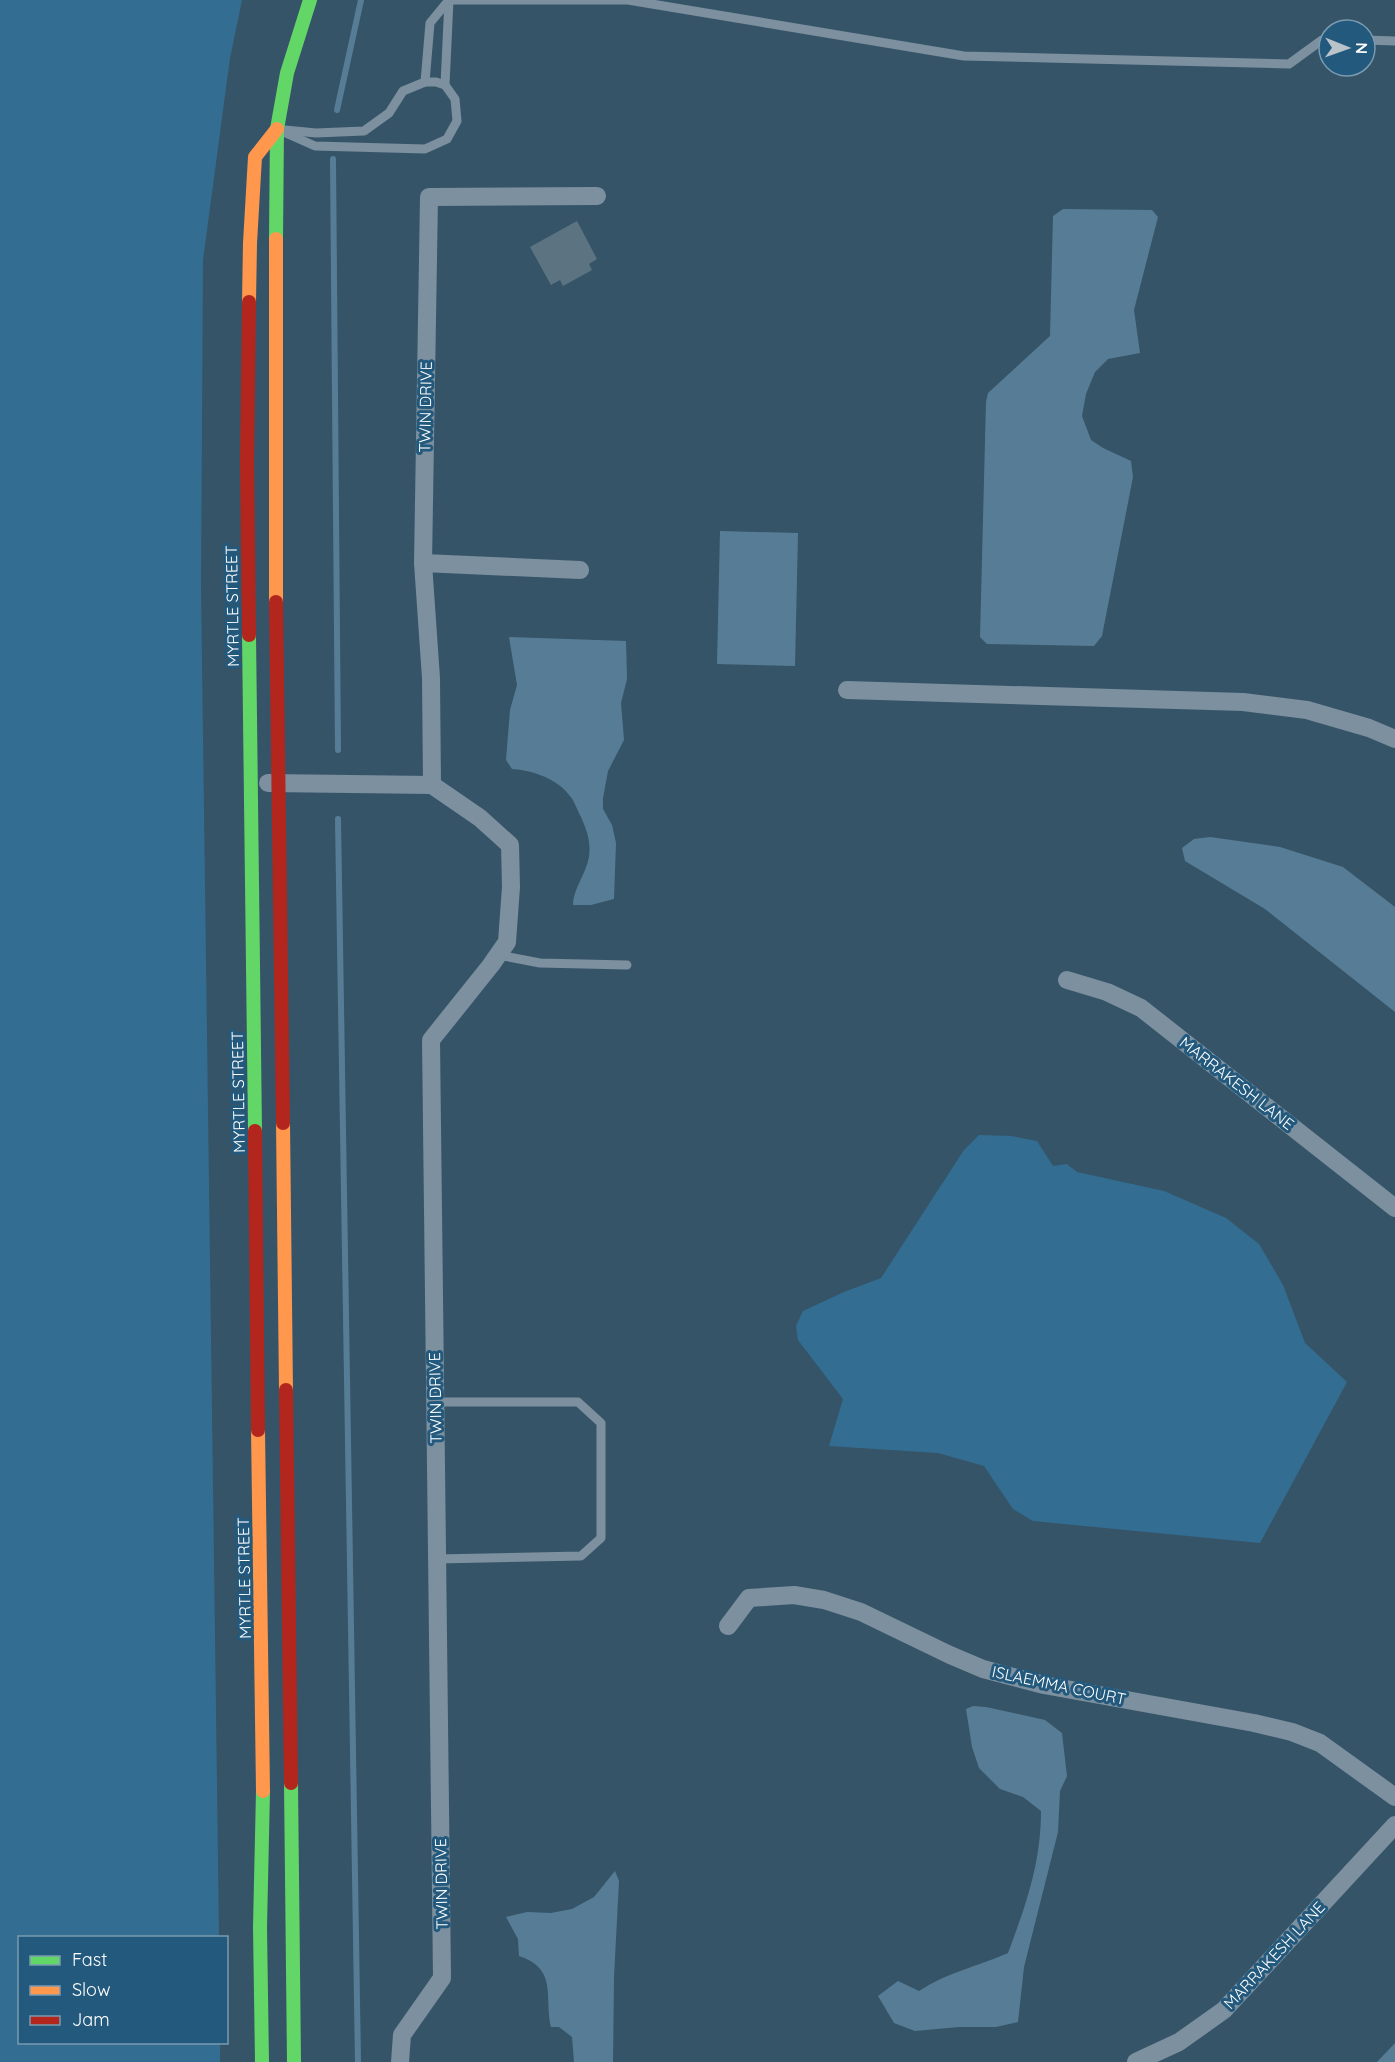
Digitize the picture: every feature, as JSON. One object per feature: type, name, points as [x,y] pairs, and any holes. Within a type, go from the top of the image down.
[{"type":"street","name":"MYRTLE STREET","points":[[294,2062],[275,484],[277,129],[287,73],[310,0]]},
{"type":"street","name":"MYRTLE STREET","points":[[262,2062],[260,1927],[263,1797],[247,462],[250,243],[255,157],[277,129]]},
{"type":"street","name":"TWIN DRIVE","points":[[400,2062],[402,2035],[442,1978],[431,1040],[507,942],[511,887],[510,845],[480,818],[432,785],[431,678],[423,563],[429,197],[597,196]]},
{"type":"street","points":[[423,563],[580,570]]},
{"type":"street","points":[[847,690],[1243,702],[1307,710],[1369,728],[1395,739]]},
{"type":"street","points":[[251,783],[432,785]]},
{"type":"street","name":"MARRAKESH LANE","points":[[1067,980],[1107,992],[1141,1008],[1395,1208]]},
{"type":"street","name":"ISLAEMMA COURT","points":[[728,1626],[749,1598],[794,1595],[824,1600],[861,1612],[983,1669],[1044,1686],[1254,1723],[1292,1732],[1320,1743],[1395,1797]]},
{"type":"street","name":"MARRAKESH LANE","points":[[1136,2062],[1179,2042],[1224,2010],[1395,1825]]},
{"type":"lane","points":[[425,82],[430,24],[449,0]]},
{"type":"lane","points":[[445,85],[449,0]]},
{"type":"lane","points":[[449,0],[628,0],[964,56],[1289,64],[1317,44]]},
{"type":"lane","points":[[1377,40],[1395,41]]},
{"type":"lane","points":[[425,82],[445,85],[455,99],[457,121],[447,140],[425,149],[315,146],[277,129],[316,133],[364,131],[388,112],[403,91],[425,82]]},
{"type":"lane","points":[[498,955],[540,963],[627,965]]},
{"type":"lane","points":[[435,1402],[578,1401],[601,1423],[602,1538],[581,1556],[437,1559]]},
{"type":"shaded area","points":[[0,0],[242,0],[230,58],[203,260],[201,587],[219,1936],[18,1936],[18,2044],[220,2044],[220,2062],[0,2062]]},
{"type":"shaded area","points":[[1063,209],[1152,210],[1158,217],[1134,310],[1140,353],[1108,359],[1095,372],[1086,394],[1082,416],[1091,440],[1131,461],[1133,477],[1102,636],[1094,646],[987,644],[980,637],[986,402],[988,393],[1050,336],[1053,216]]},
{"type":"shaded area","points":[[720,531],[798,533],[795,666],[717,664]]},
{"type":"shaded area","points":[[509,637],[626,641],[627,679],[621,703],[624,740],[608,771],[603,798],[603,809],[612,825],[616,843],[614,899],[591,905],[573,905],[575,893],[589,857],[588,836],[581,817],[572,798],[559,785],[528,771],[512,769],[506,760],[510,710],[517,685]]},
{"type":"shaded area","points":[[1210,837],[1280,847],[1343,867],[1395,907],[1395,1012],[1265,909],[1185,861],[1182,848],[1194,839]]},
{"type":"shaded area","points":[[979,1135],[1011,1136],[1037,1141],[1053,1166],[1067,1164],[1077,1172],[1164,1191],[1226,1218],[1259,1244],[1283,1285],[1305,1343],[1347,1382],[1260,1543],[1033,1521],[1013,1509],[984,1466],[938,1453],[829,1446],[843,1399],[798,1340],[796,1326],[803,1311],[881,1278],[964,1150]]},
{"type":"shaded area","points":[[973,1706],[1045,1720],[1062,1733],[1067,1776],[1060,1791],[1058,1832],[1024,1967],[1018,2022],[996,2027],[959,2027],[915,2031],[894,2023],[878,1996],[898,1981],[919,1991],[951,1974],[1008,1953],[1035,1866],[1041,1811],[1023,1797],[1000,1789],[979,1768],[972,1747],[966,1709]]},
{"type":"shaded area","points":[[615,1871],[619,1881],[614,1977],[613,2062],[574,2062],[572,2037],[559,2027],[551,2027],[544,1976],[539,1968],[519,1956],[518,1939],[506,1917],[527,1912],[551,1913],[572,1909],[594,1897]]},
{"type":"shaded area","points":[[1395,2043],[1395,2062],[1377,2062]]},
{"type":"building","points":[[577,221],[597,259],[589,264],[592,270],[563,286],[560,280],[551,285],[530,247]]},
{"type":"waterway","points":[[337,110],[361,0]]},
{"type":"waterway","points":[[333,159],[338,750]]},
{"type":"waterway","points":[[338,819],[358,2062]]},
{"type":"traffic: fast","points":[[276,239],[277,129],[287,73],[310,0]]},
{"type":"traffic: fast","points":[[249,635],[255,1131]]},
{"type":"traffic: fast","points":[[291,1783],[294,2062]]},
{"type":"traffic: fast","points":[[262,2062],[260,1927],[263,1791]]},
{"type":"traffic: slow","points":[[249,302],[255,157],[277,129]]},
{"type":"traffic: slow","points":[[276,239],[276,602]]},
{"type":"traffic: slow","points":[[283,1123],[286,1390]]},
{"type":"traffic: slow","points":[[258,1430],[263,1791]]},
{"type":"traffic: jam","points":[[249,302],[247,462],[249,635]]},
{"type":"traffic: jam","points":[[276,602],[283,1123]]},
{"type":"traffic: jam","points":[[255,1131],[258,1430]]},
{"type":"traffic: jam","points":[[286,1390],[291,1783]]}]
